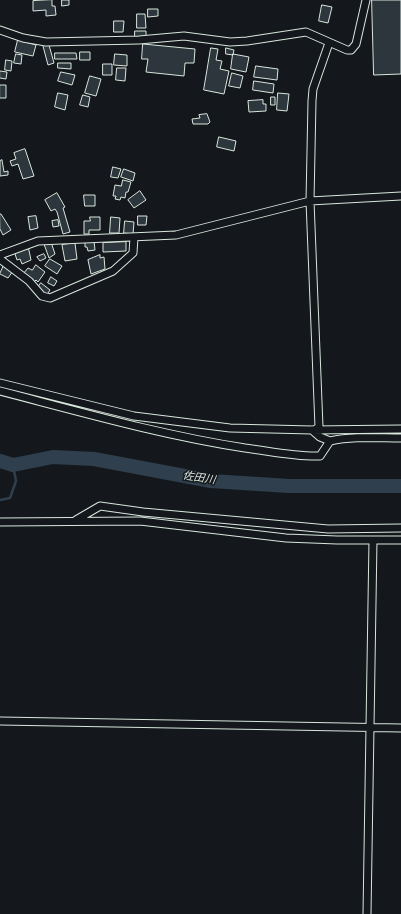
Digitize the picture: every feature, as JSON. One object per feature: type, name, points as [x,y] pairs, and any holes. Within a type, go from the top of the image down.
[{"type":"street","points":[[0,30],[23,38],[46,42],[139,40],[184,36],[230,42],[247,41],[306,32],[347,50],[354,48],[366,0]]},
{"type":"street","points":[[312,430],[320,427],[310,201],[312,102],[313,89],[329,43]]},
{"type":"street","points":[[0,255],[38,241],[134,237],[191,232],[310,201],[401,196]]},
{"type":"street","points":[[0,259],[29,281],[42,296],[50,298],[112,271],[132,253],[134,237]]},
{"type":"street","points":[[0,383],[134,416],[230,428],[312,430],[401,428]]},
{"type":"street","points":[[0,390],[114,422],[232,446],[320,456],[330,441]]},
{"type":"street","points":[[312,430],[320,438],[330,441],[347,438],[401,438]]},
{"type":"street","points":[[75,521],[100,506],[321,528],[401,528]]},
{"type":"street","points":[[0,522],[140,521],[286,538],[401,540]]},
{"type":"street","points":[[367,914],[372,540]]},
{"type":"street","points":[[0,721],[401,728]]},
{"type":"building","points":[[52,0],[52,6],[55,6],[56,15],[46,16],[46,10],[33,11],[33,1]]},
{"type":"building","points":[[62,0],[69,0],[69,5],[62,6]]},
{"type":"building","points":[[372,0],[401,0],[401,74],[374,75]]},
{"type":"building","points":[[322,5],[332,7],[328,23],[319,21]]},
{"type":"building","points":[[148,9],[158,9],[158,16],[148,17]]},
{"type":"building","points":[[137,14],[145,14],[146,28],[137,28]]},
{"type":"building","points":[[114,21],[124,21],[123,32],[114,32]]},
{"type":"building","points":[[135,31],[146,31],[146,37],[135,37]]},
{"type":"building","points":[[18,40],[36,45],[33,56],[15,52]]},
{"type":"building","points":[[143,44],[195,49],[194,63],[185,63],[184,76],[146,72],[148,59],[142,59]]},
{"type":"building","points":[[49,45],[54,63],[48,65],[43,46]]},
{"type":"building","points":[[211,48],[218,49],[216,60],[222,61],[220,69],[229,71],[224,94],[204,90]]},
{"type":"building","points":[[226,48],[234,50],[233,55],[226,54]]},
{"type":"building","points":[[80,52],[90,52],[90,60],[80,60]]},
{"type":"building","points":[[55,53],[76,53],[77,59],[55,59]]},
{"type":"building","points":[[16,54],[22,55],[21,64],[14,63]]},
{"type":"building","points":[[115,54],[127,55],[127,66],[114,65]]},
{"type":"building","points":[[233,54],[249,57],[246,72],[231,69]]},
{"type":"building","points":[[6,60],[12,61],[11,71],[5,70]]},
{"type":"building","points":[[58,63],[71,63],[71,69],[58,68]]},
{"type":"building","points":[[103,64],[112,64],[112,75],[103,75]]},
{"type":"building","points":[[256,66],[278,69],[277,80],[254,77]]},
{"type":"building","points":[[117,68],[126,68],[125,81],[116,80]]},
{"type":"building","points":[[0,71],[7,72],[6,79],[0,78]]},
{"type":"building","points":[[61,72],[75,75],[72,85],[58,81]]},
{"type":"building","points":[[232,73],[243,76],[240,88],[229,86]]},
{"type":"building","points":[[90,76],[101,79],[96,96],[85,93]]},
{"type":"building","points":[[254,81],[274,84],[273,93],[253,90]]},
{"type":"building","points":[[0,85],[6,85],[6,98],[0,98]]},
{"type":"building","points":[[58,93],[68,95],[65,110],[55,107]]},
{"type":"building","points":[[278,93],[289,94],[287,111],[277,110]]},
{"type":"building","points":[[83,95],[90,97],[88,107],[80,105]]},
{"type":"building","points":[[271,97],[275,97],[275,105],[271,105]]},
{"type":"building","points":[[263,100],[263,104],[266,104],[266,111],[249,112],[248,101]]},
{"type":"building","points":[[207,114],[210,122],[208,124],[193,124],[192,119],[200,118],[199,115]]},
{"type":"building","points":[[219,137],[236,141],[234,151],[217,147]]},
{"type":"building","points":[[25,149],[34,176],[23,179],[18,164],[12,166],[10,161],[16,159],[14,153]]},
{"type":"building","points":[[2,160],[4,172],[8,171],[8,175],[0,176],[0,161]]},
{"type":"building","points":[[113,167],[121,169],[118,178],[111,177]]},
{"type":"building","points":[[124,169],[135,173],[133,181],[121,177]]},
{"type":"building","points":[[123,180],[131,182],[128,192],[126,192],[125,198],[121,197],[120,200],[115,199],[116,196],[113,196],[115,185],[121,186]]},
{"type":"building","points":[[140,191],[146,200],[134,208],[128,200]]},
{"type":"building","points":[[57,193],[65,207],[63,208],[70,232],[63,234],[57,212],[55,209],[51,211],[45,200]]},
{"type":"building","points":[[84,195],[95,195],[95,206],[85,206]]},
{"type":"building","points":[[0,214],[11,230],[3,235],[0,229]]},
{"type":"building","points":[[36,216],[38,228],[30,230],[28,217]]},
{"type":"building","points":[[138,216],[147,216],[146,225],[138,225]]},
{"type":"building","points":[[90,217],[100,217],[100,230],[89,230],[89,234],[84,234],[84,221],[90,221]]},
{"type":"building","points":[[111,217],[120,218],[119,233],[110,233]]},
{"type":"building","points":[[58,220],[59,226],[53,227],[52,221]]},
{"type":"building","points":[[125,221],[134,222],[133,234],[124,233]]},
{"type":"building","points":[[94,241],[95,250],[88,251],[87,247],[85,247],[85,242]]},
{"type":"building","points":[[51,242],[55,254],[49,258],[44,244]]},
{"type":"building","points":[[126,242],[126,251],[103,252],[103,243]]},
{"type":"building","points":[[75,243],[77,259],[65,261],[62,245]]},
{"type":"building","points":[[28,246],[31,260],[22,264],[20,259],[17,260],[14,251]]},
{"type":"building","points":[[44,254],[46,258],[40,261],[37,257]]},
{"type":"building","points":[[100,255],[100,258],[104,257],[105,269],[91,274],[88,260]]},
{"type":"building","points":[[50,259],[62,266],[57,274],[45,266]]},
{"type":"building","points":[[4,265],[13,271],[8,278],[0,274]]},
{"type":"building","points":[[36,265],[45,272],[38,282],[36,280],[34,282],[23,274],[28,268],[32,270]]},
{"type":"building","points":[[51,277],[57,281],[54,286],[48,283]]},
{"type":"building","points":[[41,283],[50,290],[46,296],[37,289]]},
{"type":"waterway","name":"佐田川","points":[[0,461],[13,465],[53,457],[94,459],[211,481],[289,486],[401,486]]},
{"type":"waterway","points":[[0,500],[10,498],[16,481],[13,465]]}]
